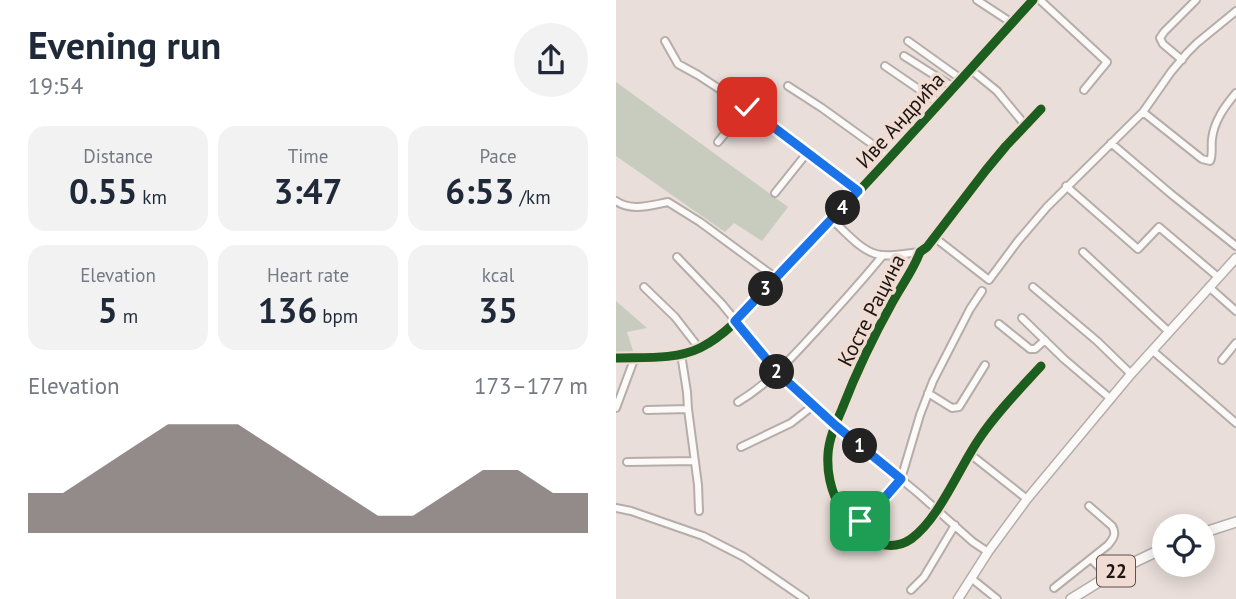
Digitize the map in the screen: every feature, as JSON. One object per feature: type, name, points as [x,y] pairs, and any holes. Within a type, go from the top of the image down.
[{"type":"main road","points":[[1215,529],[1236,522]]},
{"type":"main road","name":"22","points":[[1071,599],[1108,576],[1152,554]]},
{"type":"street","points":[[977,0],[1012,23]]},
{"type":"street","name":"Иве Андрића","points":[[616,358],[681,354],[712,341],[735,321],[832,220],[1033,0]]},
{"type":"street","points":[[1040,0],[1107,62],[1084,90]]},
{"type":"street","points":[[1182,60],[1163,44],[1160,38],[1196,0]]},
{"type":"street","points":[[934,237],[989,280],[1035,220],[1066,186],[1143,112],[1165,80],[1198,43],[1236,11]]},
{"type":"street","name":"Иве Андрића","points":[[665,41],[678,64],[747,107],[858,191]]},
{"type":"street","points":[[908,41],[961,79]]},
{"type":"street","points":[[904,57],[953,87]]},
{"type":"street","points":[[886,66],[939,103]]},
{"type":"street","points":[[970,69],[997,91],[1025,125]]},
{"type":"street","points":[[788,86],[890,157]]},
{"type":"street","points":[[1143,112],[1202,159],[1210,161],[1212,136],[1218,118],[1236,93]]},
{"type":"street","points":[[718,142],[747,107]]},
{"type":"street","name":"Косте Рацина","points":[[936,509],[922,528],[908,541],[899,545],[883,545],[860,534],[837,504],[831,482],[828,453],[835,425],[875,334],[920,252],[986,170],[1041,109]]},
{"type":"street","points":[[1111,143],[1236,246]]},
{"type":"street","points":[[775,193],[807,153]]},
{"type":"street","points":[[1066,186],[1138,249],[1159,227],[1218,277]]},
{"type":"street","points":[[616,201],[631,207],[668,202],[776,278]]},
{"type":"street","points":[[832,220],[875,254],[920,252]]},
{"type":"street","points":[[1083,252],[1169,331]]},
{"type":"street","points":[[738,401],[778,373],[883,255]]},
{"type":"street","points":[[677,257],[722,304],[778,373],[835,425],[988,552]]},
{"type":"street","points":[[958,599],[1027,499],[1131,374],[1236,258]]},
{"type":"street","points":[[644,287],[676,317],[699,348]]},
{"type":"street","points":[[1033,287],[1097,341],[1131,374]]},
{"type":"street","points":[[1209,287],[1236,311]]},
{"type":"street","points":[[853,525],[880,503],[901,479],[928,393],[970,309],[982,292]]},
{"type":"street","points":[[1021,318],[1111,399]]},
{"type":"street","points":[[999,324],[1030,349],[1035,349],[1045,340]]},
{"type":"street","points":[[1222,360],[1236,342]]},
{"type":"street","points":[[1153,351],[1236,423]]},
{"type":"street","points":[[681,354],[699,511]]},
{"type":"street","points":[[616,408],[635,357]]},
{"type":"street","points":[[928,393],[953,408],[959,407],[985,365]]},
{"type":"street","points":[[936,509],[986,429],[1041,366]]},
{"type":"street","points":[[741,447],[791,423],[814,405]]},
{"type":"street","points":[[647,410],[688,409]]},
{"type":"street","points":[[970,454],[1027,499]]},
{"type":"street","points":[[627,462],[695,461]]},
{"type":"street","points":[[1054,589],[1113,539],[1115,533],[1112,527],[1089,506]]},
{"type":"street","points":[[616,508],[703,534],[744,557],[805,599]]},
{"type":"street","points":[[911,590],[923,577],[955,525]]},
{"type":"street","points":[[1091,559],[1108,576]]},
{"type":"street","points":[[971,579],[997,599]]},
{"type":"shaded area","points":[[616,82],[788,207],[762,241],[734,223],[725,232],[616,156]]},
{"type":"shaded area","points":[[616,301],[647,328],[627,332],[635,357],[616,358]]},
{"type":"cycle path","points":[[616,358],[659,357],[690,352],[724,332],[848,203],[1033,0]]},
{"type":"cycle path","points":[[1041,109],[1006,146],[927,247],[920,252],[865,355],[835,425],[829,448],[828,465],[832,488],[841,509],[854,527],[879,544],[899,545],[911,539],[940,506],[986,429],[1041,366]]},
{"type":"route","points":[[747,107],[858,191],[735,321],[778,373],[835,425],[901,479],[860,521]]}]
